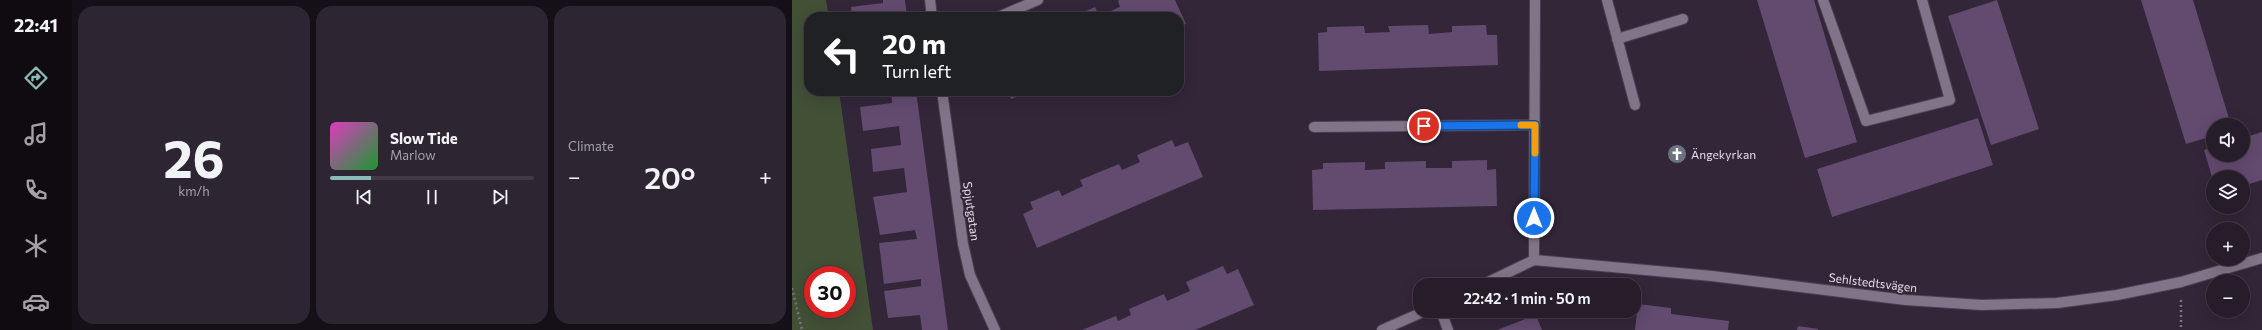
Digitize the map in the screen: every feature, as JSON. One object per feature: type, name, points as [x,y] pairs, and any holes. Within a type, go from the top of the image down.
[{"type":"street","points":[[930,0],[931,12]]},
{"type":"street","points":[[1010,12],[1038,0]]},
{"type":"street","points":[[1497,278],[1534,260],[1535,0]]},
{"type":"street","points":[[1607,0],[1635,105]]},
{"type":"street","points":[[1823,0],[1866,121],[1950,100],[1922,0]]},
{"type":"street","points":[[1617,39],[1683,19]]},
{"type":"street","name":"Spjutgatan","points":[[943,96],[963,244],[970,275],[995,330]]},
{"type":"street","points":[[1314,127],[1535,125]]},
{"type":"street","name":"Sehlstedtsvägen","points":[[1534,260],[1712,276],[1906,300],[1982,305],[2057,303],[2117,295],[2181,282],[2262,258]]},
{"type":"street","points":[[1382,330],[1413,316]]},
{"type":"street","points":[[1444,318],[1448,330]]},
{"type":"path","points":[[2181,282],[2181,330]]},
{"type":"path","points":[[792,288],[802,330]]},
{"type":"green space","points":[[792,0],[826,0],[828,12],[804,12],[804,96],[840,96],[873,330],[792,330]]},
{"type":"building","points":[[883,0],[905,0],[906,12],[852,12],[851,7],[883,3]]},
{"type":"building","points":[[1175,0],[1180,12],[1108,12],[1120,7],[1118,1]]},
{"type":"building","points":[[1757,0],[1814,0],[1857,142],[1805,158]]},
{"type":"building","points":[[1997,0],[2039,129],[1991,145],[1948,16]]},
{"type":"building","points":[[2141,0],[2193,0],[2229,118],[2206,118],[2206,138],[2186,144]]},
{"type":"building","points":[[1095,7],[1097,12],[1084,12]]},
{"type":"building","points":[[1428,25],[1429,34],[1452,32],[1452,26],[1486,25],[1487,35],[1497,35],[1498,65],[1319,71],[1318,33],[1327,32],[1327,27],[1364,26],[1365,33],[1390,32],[1388,26]]},
{"type":"building","points":[[891,96],[917,96],[948,330],[922,330],[920,315],[888,318],[884,291],[921,286],[921,279],[884,284],[879,243],[917,239],[915,230],[880,235],[873,197],[907,192],[904,168],[873,172],[871,149],[901,145],[899,126],[863,131],[860,107],[892,103]]},
{"type":"building","points":[[1010,96],[1018,96],[1011,99]]},
{"type":"building","points":[[1978,118],[1993,165],[1832,217],[1817,169]]},
{"type":"building","points":[[2262,132],[2262,180],[2250,184],[2250,170],[2210,170],[2208,162],[2250,162],[2250,136]]},
{"type":"building","points":[[1172,140],[1175,147],[1188,142],[1203,177],[1037,248],[1023,214],[1033,209],[1030,202],[1059,190],[1062,196],[1083,186],[1080,180],[1119,164],[1122,170],[1140,162],[1137,155]]},
{"type":"building","points":[[1487,160],[1487,170],[1496,169],[1497,206],[1313,210],[1312,170],[1323,169],[1323,163],[1365,162],[1365,170],[1385,169],[1385,162],[1426,161],[1426,168],[1452,168],[1452,161]]},
{"type":"building","points":[[1223,266],[1227,274],[1238,269],[1254,305],[1195,330],[1082,330],[1116,316],[1118,321],[1131,315],[1129,309],[1164,294],[1167,301],[1190,291],[1186,282]]},
{"type":"building","points":[[1641,304],[1671,308],[1671,314],[1729,321],[1728,330],[1635,330],[1636,318],[1641,318]]},
{"type":"building","points":[[1528,318],[1537,318],[1542,330],[1497,330]]},
{"type":"building","points":[[1798,326],[1818,329],[1818,330],[1797,330]]},
{"type":"slow traffic","points":[[1521,125],[1535,125],[1535,153]]},
{"type":"place","name":"Ängekyrkan","points":[[1677,154]]},
{"type":"route","points":[[1424,126],[1535,125],[1534,218]]}]
